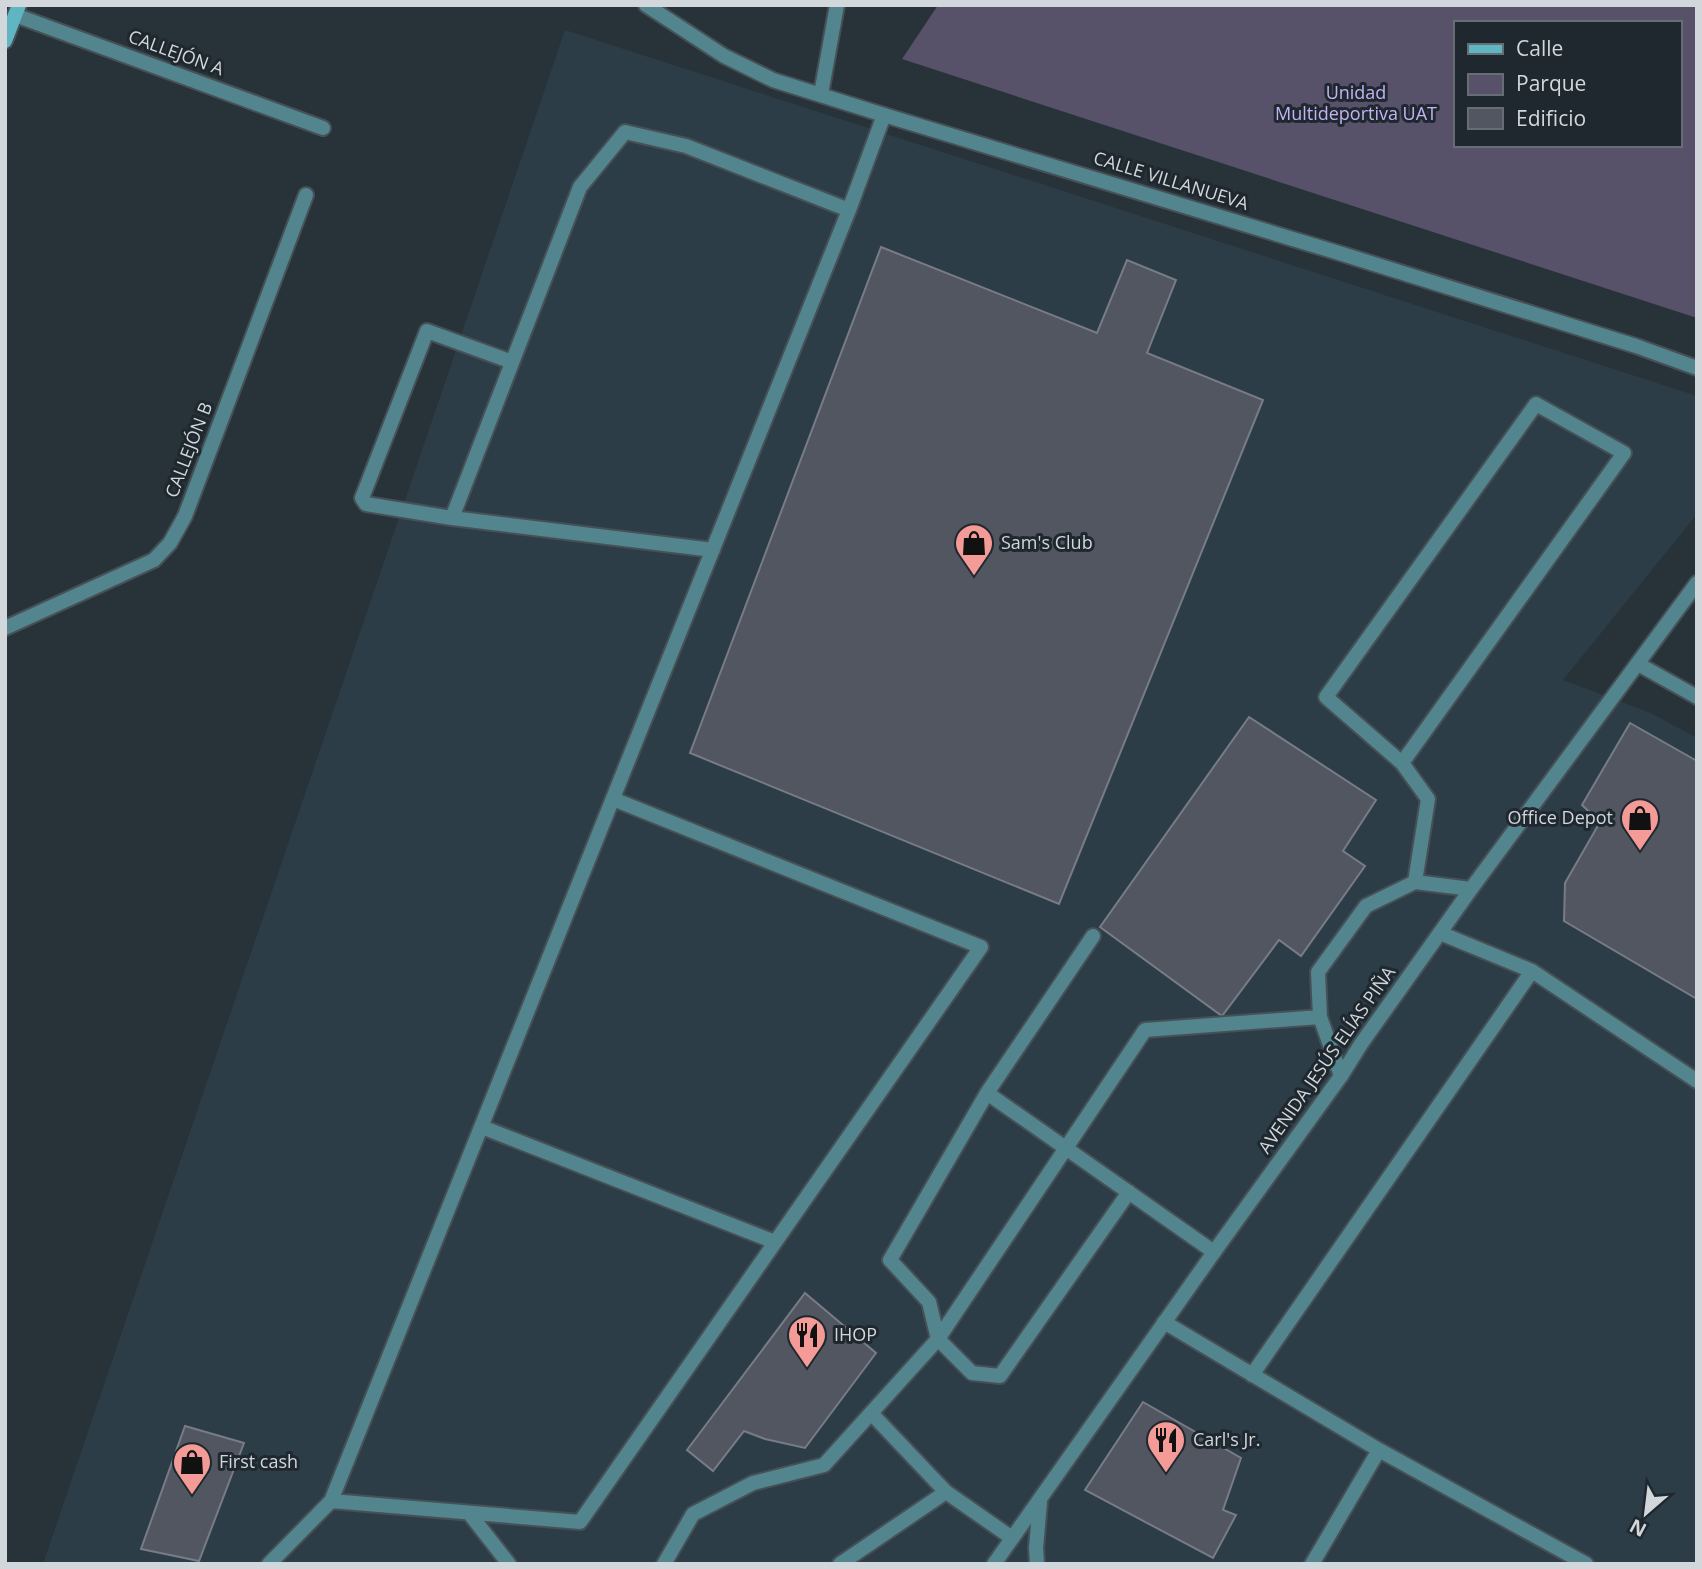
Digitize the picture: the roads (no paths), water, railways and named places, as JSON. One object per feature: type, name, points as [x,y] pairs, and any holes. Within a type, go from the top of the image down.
[{"type":"main road","points":[[5,41],[17,10]]},
{"type":"street","name":"CALLE VILLANUEVA","points":[[646,5],[724,56],[774,79],[1636,346],[1697,368]]},
{"type":"street","points":[[821,94],[837,5]]},
{"type":"street","name":"CALLEJÓN A","points":[[17,10],[323,128]]},
{"type":"street","points":[[269,1564],[331,1501],[849,210],[884,115]]},
{"type":"street","points":[[452,518],[580,187],[625,132],[686,146],[849,210]]},
{"type":"street","name":"CALLEJÓN B","points":[[5,628],[154,560],[170,543],[185,516],[306,195]]},
{"type":"street","points":[[512,362],[427,331],[362,498],[366,504],[452,518],[713,550]]},
{"type":"street","points":[[1402,763],[1624,453],[1536,404],[1326,697],[1402,763],[1428,799],[1415,882]]},
{"type":"street","name":"AVENIDA JESÚS ELÍAS PIÑA","points":[[994,1564],[1471,889],[1697,583]]},
{"type":"street","points":[[1637,664],[1697,697]]},
{"type":"street","points":[[331,1501],[580,1522],[981,947],[613,799]]},
{"type":"street","points":[[1340,1076],[1320,1017],[1318,972],[1366,906],[1415,882],[1471,889]]},
{"type":"street","points":[[1440,933],[1532,971],[1697,1081]]},
{"type":"street","points":[[1093,936],[987,1093],[890,1260],[929,1302],[937,1339],[972,1373],[1000,1376],[1129,1192]]},
{"type":"street","points":[[1252,1375],[1532,971]]},
{"type":"street","points":[[664,1564],[693,1514],[753,1483],[824,1465],[871,1413],[937,1339],[1145,1030],[1320,1017]]},
{"type":"street","points":[[987,1093],[1214,1252]]},
{"type":"street","points":[[482,1127],[775,1242]]},
{"type":"street","points":[[1164,1322],[1379,1450],[1586,1564]]},
{"type":"street","points":[[871,1413],[946,1492],[1013,1538]]},
{"type":"street","points":[[1311,1564],[1379,1450]]},
{"type":"street","points":[[839,1564],[946,1492]]},
{"type":"street","points":[[1037,1564],[1040,1499]]},
{"type":"street","points":[[469,1513],[509,1564]]},
{"type":"place","name":"Sam's Club","points":[[974,577]]},
{"type":"place","name":"Office Depot","points":[[1640,852]]},
{"type":"place","name":"IHOP","points":[[807,1369]]},
{"type":"place","name":"Carl's Jr.","points":[[1166,1474]]},
{"type":"place","name":"First cash","points":[[192,1496]]},
{"type":"park label","name":"Unidad Multideportiva UAT","points":[[1356,103]]}]
